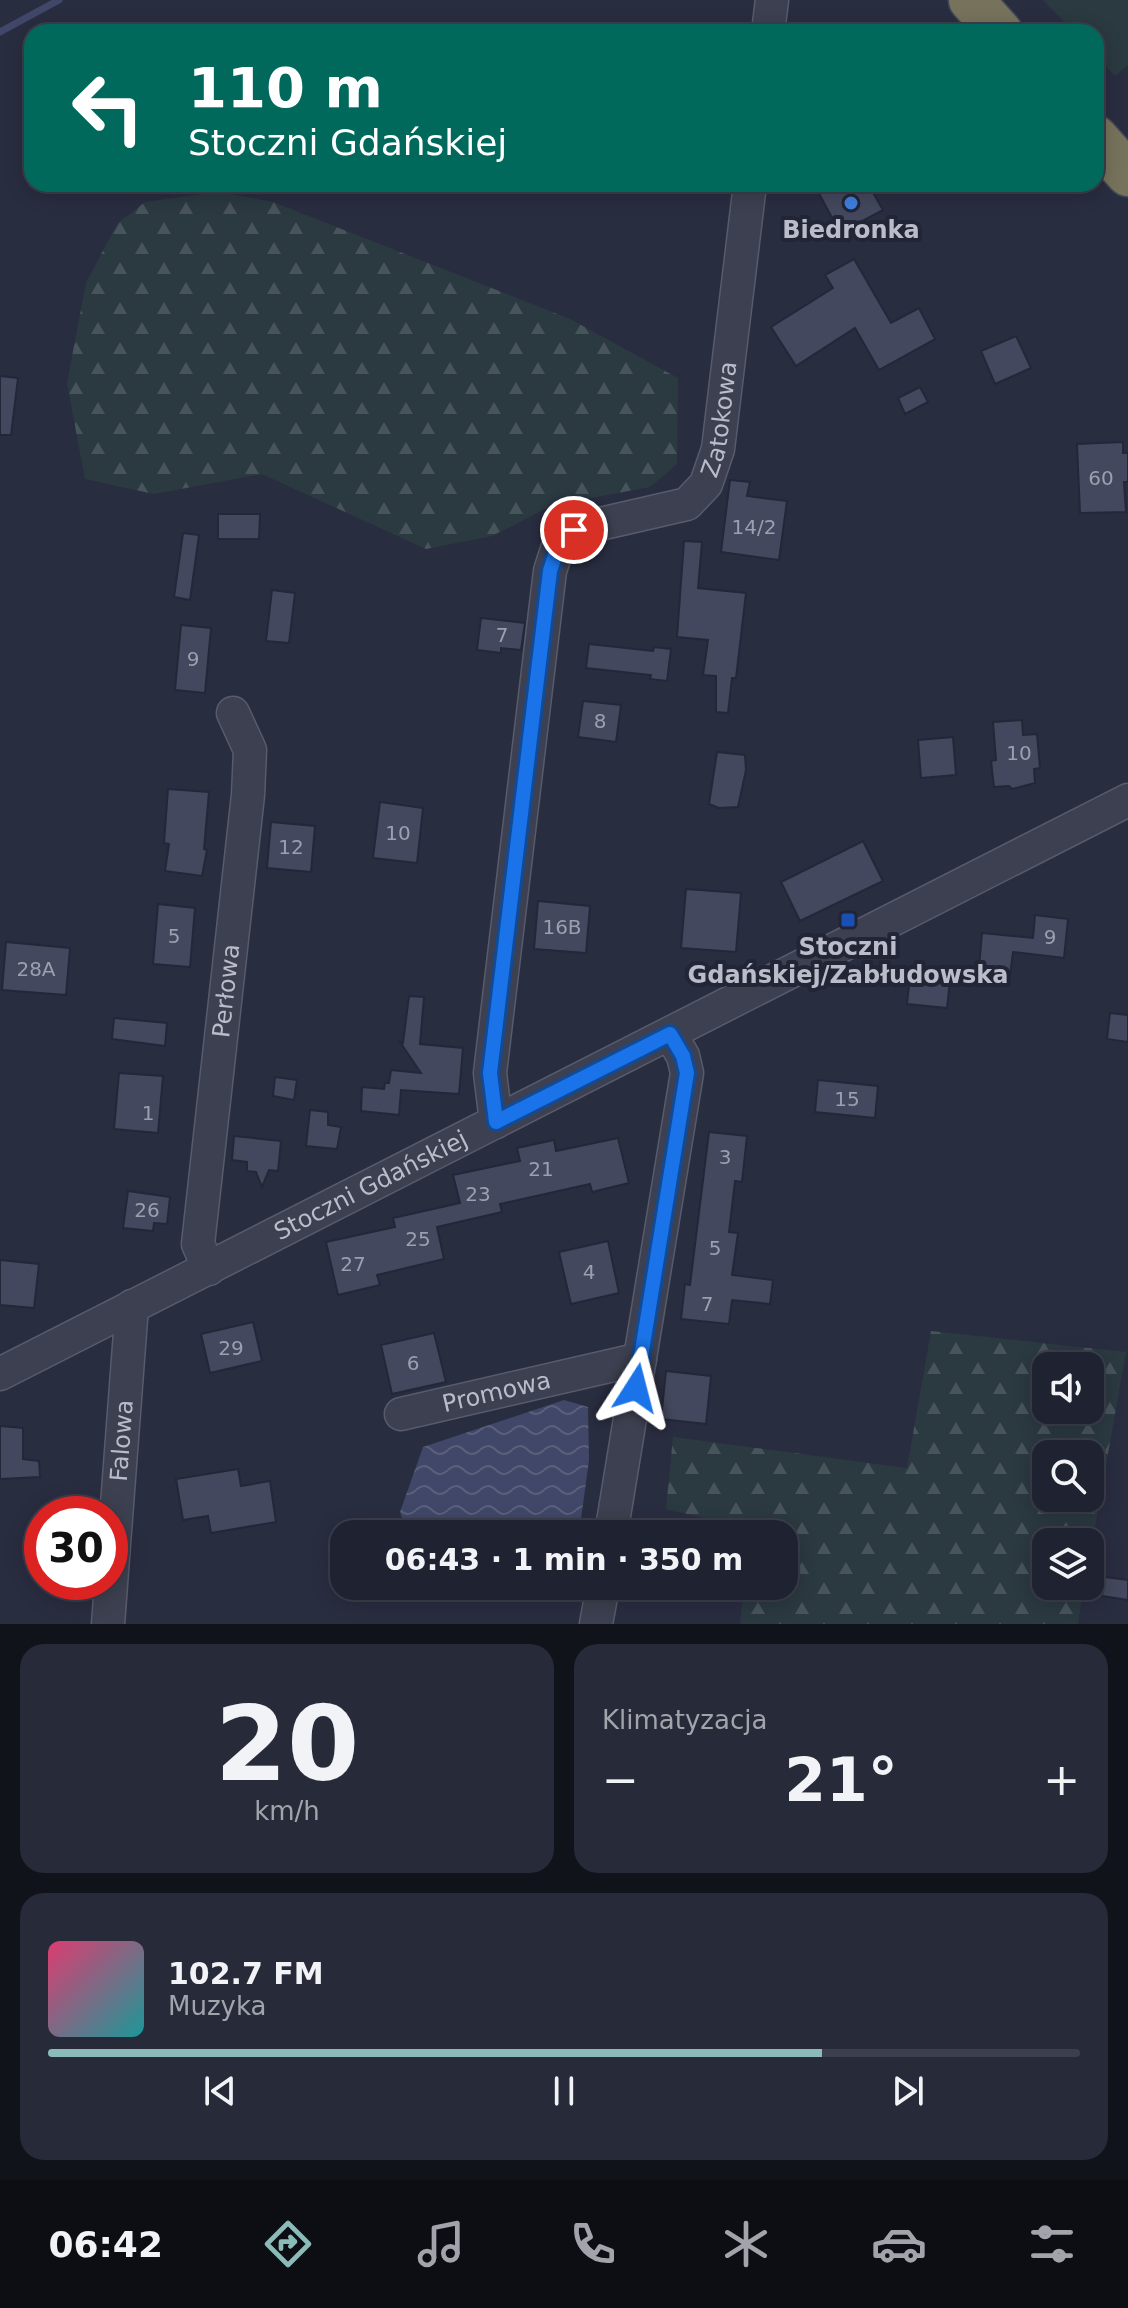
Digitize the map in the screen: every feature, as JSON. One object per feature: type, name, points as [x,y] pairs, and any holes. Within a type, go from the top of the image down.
[{"type":"highway","points":[[971,0],[993,24]]},
{"type":"highway","points":[[1104,147],[1128,174]]},
{"type":"street","points":[[769,24],[772,0]]},
{"type":"street","name":"Zatokowa","points":[[496,1122],[490,1073],[550,571],[558,546],[574,530],[687,504],[706,484],[718,449],[749,192]]},
{"type":"street","name":"Perłowa","points":[[209,1269],[198,1244],[248,795],[250,750],[233,713]]},
{"type":"street","name":"Stoczni Gdańskiej","points":[[0,1374],[1128,800]]},
{"type":"street","points":[[613,1520],[687,1073],[683,1056],[670,1034]]},
{"type":"street","name":"Falowa","points":[[108,1624],[132,1306]]},
{"type":"street","name":"Promowa","points":[[401,1414],[640,1359]]},
{"type":"street","points":[[596,1624],[600,1600]]},
{"type":"green space","points":[[1043,0],[1128,0],[1128,65],[1115,76],[1104,64],[1104,24],[1066,24]]},
{"type":"green space","points":[[219,192],[273,202],[570,319],[678,378],[677,464],[650,487],[553,505],[492,536],[426,549],[262,474],[154,494],[85,479],[67,383],[86,283],[117,224],[145,202]]},
{"type":"green space","points":[[931,1331],[1126,1352],[1104,1476],[1104,1440],[1032,1440],[1032,1512],[1098,1512],[1095,1528],[1032,1528],[1032,1600],[1082,1600],[1078,1624],[740,1624],[743,1600],[798,1600],[798,1520],[713,1520],[666,1509],[673,1437],[907,1468]]},
{"type":"water","points":[[564,1400],[588,1407],[589,1460],[581,1520],[403,1520],[400,1512],[423,1447]]},
{"type":"building","name":"Biedronka","points":[[818,192],[873,192],[883,210],[840,233]]},
{"type":"building","points":[[854,259],[891,323],[919,308],[935,339],[879,370],[855,328],[796,366],[771,327],[833,288],[825,275]]},
{"type":"building","points":[[1016,336],[1031,368],[995,384],[981,351]]},
{"type":"building","points":[[0,376],[18,378],[11,435],[0,435]]},
{"type":"building","points":[[920,387],[928,402],[905,414],[898,398]]},
{"type":"building","points":[[1123,442],[1123,453],[1128,453],[1128,482],[1124,482],[1126,512],[1080,513],[1077,444]]},
{"type":"building","points":[[730,480],[750,482],[747,496],[787,501],[779,560],[721,552]]},
{"type":"building","points":[[218,514],[260,514],[259,539],[218,539]]},
{"type":"building","points":[[183,533],[199,535],[190,600],[174,597]]},
{"type":"building","points":[[684,541],[702,542],[698,588],[746,593],[736,678],[732,678],[728,713],[716,712],[716,676],[703,675],[708,640],[677,637]]},
{"type":"building","points":[[272,590],[295,593],[289,643],[266,641]]},
{"type":"building","points":[[481,618],[525,623],[521,650],[501,648],[501,653],[477,650]]},
{"type":"building","points":[[181,625],[211,628],[205,693],[175,690]]},
{"type":"building","points":[[589,644],[653,651],[654,647],[671,649],[667,681],[650,679],[651,675],[586,668]]},
{"type":"building","points":[[583,701],[621,705],[616,742],[578,737]]},
{"type":"building","points":[[1022,720],[1023,735],[1037,734],[1040,768],[1034,769],[1035,783],[1012,789],[1009,786],[994,787],[991,761],[996,760],[993,722]]},
{"type":"building","points":[[953,737],[956,775],[921,778],[918,740]]},
{"type":"building","points":[[717,752],[745,755],[746,770],[738,807],[719,808],[709,804]]},
{"type":"building","points":[[168,789],[209,792],[204,849],[207,850],[202,876],[165,871],[169,844],[164,843]]},
{"type":"building","points":[[380,802],[423,808],[417,863],[373,858]]},
{"type":"building","points":[[271,822],[315,826],[311,872],[267,868]]},
{"type":"building","points":[[863,841],[883,881],[800,921],[781,882]]},
{"type":"building","points":[[686,889],[741,893],[736,952],[681,948]]},
{"type":"building","points":[[538,901],[590,906],[586,953],[534,949]]},
{"type":"building","points":[[158,904],[195,908],[190,967],[153,964]]},
{"type":"building","points":[[1035,915],[1068,919],[1064,958],[1013,952],[1009,983],[978,979],[982,933],[1033,938]]},
{"type":"building","points":[[6,942],[70,948],[66,995],[2,990]]},
{"type":"building","points":[[911,966],[951,970],[947,1008],[907,1004]]},
{"type":"building","points":[[409,996],[424,997],[420,1044],[463,1048],[459,1094],[401,1090],[399,1115],[361,1111],[362,1087],[384,1089],[385,1083],[389,1083],[391,1070],[421,1073],[400,1042],[403,1043]]},
{"type":"building","points":[[1110,1013],[1128,1015],[1128,1042],[1107,1039]]},
{"type":"building","points":[[114,1018],[167,1023],[165,1046],[112,1039]]},
{"type":"building","points":[[119,1073],[163,1076],[158,1133],[114,1129]]},
{"type":"building","points":[[275,1077],[297,1080],[294,1100],[273,1096]]},
{"type":"building","points":[[818,1080],[878,1086],[875,1118],[815,1112]]},
{"type":"building","points":[[310,1110],[328,1112],[328,1125],[341,1127],[337,1149],[306,1146]]},
{"type":"building","points":[[709,1132],[747,1136],[742,1182],[735,1181],[729,1232],[738,1233],[732,1275],[773,1280],[770,1304],[732,1300],[729,1324],[681,1319],[685,1284],[690,1285]]},
{"type":"building","points":[[234,1136],[281,1141],[278,1171],[269,1170],[262,1187],[256,1172],[247,1171],[247,1162],[232,1160]]},
{"type":"building","points":[[618,1138],[629,1183],[592,1192],[590,1184],[500,1204],[502,1212],[437,1227],[444,1259],[377,1275],[380,1285],[338,1295],[326,1242],[395,1227],[393,1218],[460,1203],[453,1175],[520,1161],[517,1148],[554,1140],[556,1151]]},
{"type":"building","points":[[128,1191],[170,1197],[167,1224],[154,1223],[153,1231],[123,1228]]},
{"type":"building","points":[[608,1241],[619,1293],[571,1304],[559,1252]]},
{"type":"building","points":[[0,1260],[39,1264],[34,1308],[0,1305]]},
{"type":"building","points":[[253,1322],[262,1361],[210,1373],[201,1334]]},
{"type":"building","points":[[434,1333],[446,1382],[392,1394],[381,1345]]},
{"type":"building","points":[[666,1371],[711,1376],[706,1424],[661,1419]]},
{"type":"building","points":[[0,1426],[23,1428],[23,1459],[39,1461],[40,1477],[0,1479]]},
{"type":"building","points":[[238,1469],[241,1486],[270,1481],[276,1522],[211,1533],[208,1516],[183,1520],[176,1479]]},
{"type":"building","points":[[1105,1577],[1128,1580],[1128,1600],[1104,1596]]},
{"type":"waterway","points":[[0,32],[59,0]]},
{"type":"place","name":"Biedronka","points":[[851,203]]},
{"type":"place","name":"Stoczni Gdańskiej/Zabłudowska","points":[[848,920]]},
{"type":"route","points":[[574,530],[558,546],[550,571],[490,1073],[496,1122],[670,1034],[683,1056],[687,1073],[636,1388]]}]
